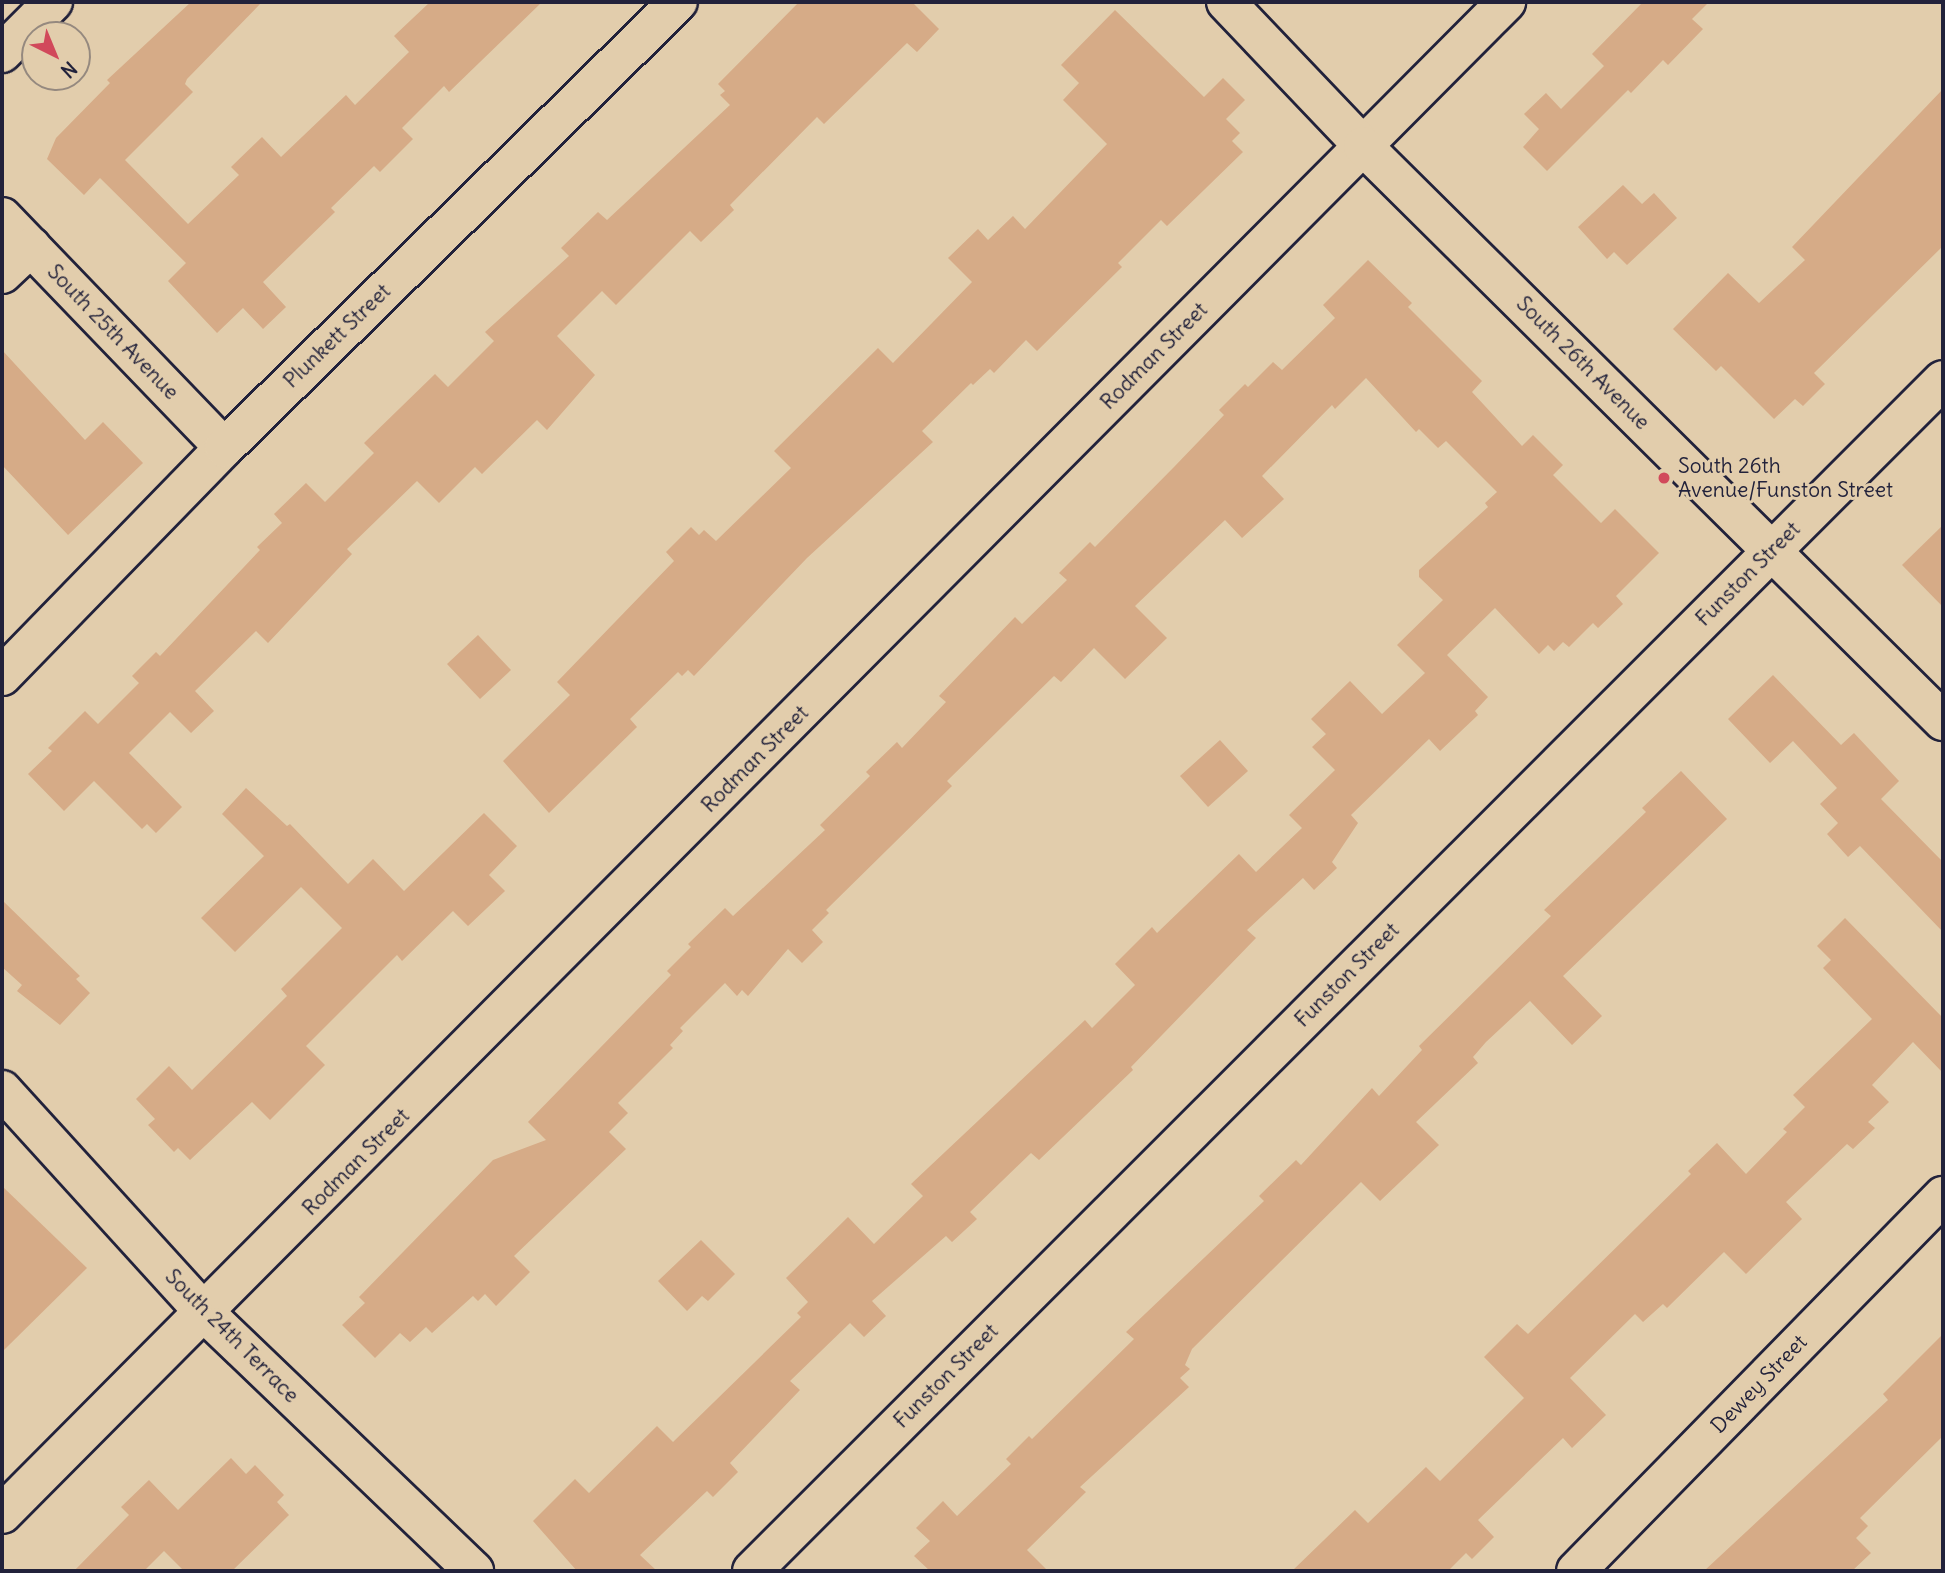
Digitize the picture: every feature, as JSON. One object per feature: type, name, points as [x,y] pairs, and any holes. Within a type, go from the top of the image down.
[{"type":"street","points":[[2,53],[53,2]]},
{"type":"street","name":"Plunkett Street","points":[[2,676],[224,448],[678,2]]},
{"type":"street","name":"South 26th Avenue","points":[[1226,2],[1363,146],[1943,721]]},
{"type":"street","name":"Rodman Street","points":[[2,1514],[205,1313],[1506,2]]},
{"type":"street","name":"South 25th Avenue","points":[[2,217],[224,448]]},
{"type":"street","points":[[2,274],[31,247]]},
{"type":"street","name":"Funston Street","points":[[752,1571],[1943,380]]},
{"type":"street","name":"South 24th Terrace","points":[[2,1090],[205,1313],[474,1571]]},
{"type":"street","name":"Dewey Street","points":[[1576,1571],[1943,1196]]},
{"type":"building","points":[[191,2],[262,2],[187,79],[185,84],[193,92],[125,160],[188,224],[239,175],[231,167],[262,137],[281,157],[346,95],[355,105],[409,52],[394,36],[430,2],[542,2],[449,92],[444,86],[402,128],[413,139],[380,172],[374,166],[331,208],[335,212],[263,282],[286,307],[263,329],[243,308],[217,333],[168,281],[186,263],[100,178],[84,195],[47,159],[56,138],[110,83],[107,80]]},
{"type":"building","points":[[799,2],[912,2],[939,29],[917,52],[907,43],[824,124],[817,117],[730,205],[734,210],[701,242],[690,231],[616,305],[602,291],[557,336],[595,375],[547,430],[537,420],[482,474],[475,467],[439,503],[417,481],[347,549],[352,554],[268,643],[256,631],[195,691],[214,711],[191,733],[170,712],[129,753],[182,807],[156,833],[147,824],[142,829],[94,781],[64,811],[28,774],[52,751],[48,748],[85,711],[98,724],[139,683],[132,676],[156,652],[160,656],[260,550],[257,547],[282,523],[274,514],[306,483],[325,502],[374,453],[364,443],[435,374],[448,387],[494,341],[485,332],[569,256],[561,248],[598,212],[607,220],[730,105],[720,95],[725,91],[718,84]]},
{"type":"building","points":[[1643,2],[1709,2],[1692,19],[1703,29],[1668,65],[1663,60],[1631,93],[1628,90],[1547,171],[1523,147],[1539,129],[1524,114],[1546,93],[1561,109],[1604,66],[1592,54]]},
{"type":"building","points":[[1115,10],[1204,97],[1223,78],[1245,100],[1226,119],[1240,133],[1232,141],[1243,152],[1167,226],[1161,220],[1118,263],[1122,267],[1037,351],[1026,340],[994,373],[990,369],[973,385],[971,383],[922,431],[933,442],[807,558],[694,676],[688,670],[682,676],[678,672],[630,719],[637,727],[549,813],[503,761],[570,695],[557,682],[674,561],[666,552],[691,527],[699,535],[704,530],[716,541],[791,468],[774,451],[878,348],[893,363],[972,282],[948,258],[978,229],[988,240],[1013,216],[1025,229],[1107,144],[1063,100],[1079,83],[1061,65]]},
{"type":"building","points":[[1943,89],[1943,246],[1814,373],[1825,384],[1803,406],[1795,399],[1774,419],[1721,366],[1716,371],[1673,329],[1728,273],[1759,303],[1805,260],[1792,247]]},
{"type":"building","points":[[1623,185],[1642,204],[1654,193],[1677,218],[1627,265],[1614,252],[1607,259],[1578,227]]},
{"type":"building","points":[[1368,260],[1412,303],[1408,307],[1482,381],[1472,392],[1522,446],[1533,435],[1563,465],[1553,475],[1601,523],[1615,509],[1659,553],[1616,596],[1623,604],[1598,628],[1593,623],[1569,647],[1563,642],[1554,651],[1548,645],[1539,654],[1495,608],[1447,655],[1488,697],[1475,711],[1478,715],[1440,751],[1429,739],[1351,815],[1358,823],[1332,862],[1337,868],[1314,890],[1303,878],[1247,930],[1256,938],[1131,1067],[1133,1070],[1039,1160],[1031,1153],[970,1212],[977,1219],[952,1242],[946,1236],[872,1301],[886,1316],[864,1337],[850,1323],[790,1381],[800,1390],[730,1463],[738,1472],[713,1497],[707,1491],[640,1555],[657,1571],[577,1571],[533,1521],[575,1479],[589,1493],[657,1426],[673,1442],[801,1317],[797,1313],[808,1302],[786,1278],[848,1217],[874,1244],[923,1196],[911,1184],[1085,1020],[1092,1028],[1135,985],[1115,964],[1152,927],[1157,933],[1239,854],[1256,872],[1302,828],[1289,815],[1335,770],[1312,747],[1326,734],[1311,719],[1350,681],[1382,714],[1425,673],[1397,645],[1443,600],[1419,577],[1419,570],[1488,507],[1485,503],[1497,492],[1446,441],[1438,448],[1419,429],[1416,432],[1366,378],[1335,409],[1332,405],[1262,476],[1284,499],[1242,538],[1225,520],[1135,606],[1167,638],[1125,679],[1094,648],[1061,682],[1054,676],[947,781],[952,786],[826,910],[829,913],[812,930],[823,942],[802,963],[788,949],[748,996],[742,990],[737,996],[725,983],[680,1028],[683,1031],[670,1045],[673,1048],[618,1103],[628,1113],[609,1132],[626,1149],[514,1256],[530,1272],[496,1306],[485,1294],[478,1301],[473,1296],[432,1333],[426,1327],[410,1342],[400,1333],[375,1358],[342,1325],[365,1303],[359,1297],[493,1160],[546,1140],[528,1122],[671,975],[667,971],[691,947],[688,944],[725,908],[733,916],[825,830],[820,825],[870,776],[866,772],[897,742],[902,748],[946,702],[939,696],[1015,617],[1022,624],[1067,580],[1059,573],[1090,542],[1095,547],[1174,467],[1224,415],[1219,410],[1245,384],[1248,387],[1273,362],[1282,370],[1335,318],[1323,305]]},
{"type":"building","points":[[2,350],[85,440],[103,422],[143,463],[68,535],[2,465]]},
{"type":"building","points":[[1943,525],[1943,607],[1902,565]]},
{"type":"building","points":[[478,635],[511,670],[480,699],[447,664]]},
{"type":"building","points":[[1773,675],[1841,745],[1854,733],[1899,781],[1881,799],[1943,862],[1943,932],[1860,846],[1848,857],[1827,834],[1838,823],[1820,804],[1837,788],[1793,741],[1770,763],[1728,719]]},
{"type":"building","points":[[1220,740],[1248,771],[1208,807],[1180,776]]},
{"type":"building","points":[[1681,771],[1727,819],[1563,976],[1602,1016],[1572,1045],[1530,1001],[1486,1042],[1473,1057],[1478,1063],[1416,1122],[1439,1145],[1380,1201],[1361,1182],[1192,1349],[1185,1365],[1190,1369],[1180,1378],[1189,1387],[1080,1487],[1086,1492],[1027,1550],[1048,1571],[930,1571],[914,1556],[930,1541],[916,1528],[943,1501],[957,1516],[1011,1464],[1006,1459],[1029,1436],[1032,1439],[1134,1339],[1126,1332],[1264,1201],[1259,1196],[1296,1160],[1301,1165],[1372,1088],[1379,1096],[1422,1050],[1419,1046],[1551,916],[1544,910],[1646,812],[1642,808]]},
{"type":"building","points":[[246,788],[287,826],[290,824],[348,884],[373,859],[404,891],[484,813],[517,846],[489,875],[505,891],[468,926],[453,911],[402,961],[397,955],[306,1046],[325,1065],[270,1120],[252,1102],[190,1160],[178,1148],[174,1152],[148,1125],[155,1119],[136,1099],[169,1066],[192,1090],[287,996],[281,989],[342,928],[301,887],[235,952],[201,918],[264,856],[222,814]]},
{"type":"building","points":[[2,900],[80,976],[76,979],[90,993],[60,1025],[17,991],[22,985],[2,967]]},
{"type":"building","points":[[1845,918],[1943,1018],[1943,1073],[1913,1042],[1872,1085],[1889,1102],[1868,1122],[1875,1128],[1853,1149],[1847,1144],[1786,1202],[1802,1219],[1746,1274],[1724,1252],[1667,1308],[1663,1304],[1643,1322],[1635,1314],[1570,1378],[1606,1415],[1572,1448],[1563,1438],[1478,1520],[1494,1537],[1472,1559],[1466,1553],[1448,1571],[1292,1571],[1355,1510],[1368,1523],[1426,1467],[1440,1481],[1524,1398],[1484,1357],[1517,1324],[1528,1334],[1691,1174],[1688,1171],[1717,1143],[1746,1174],[1787,1132],[1783,1129],[1805,1107],[1793,1095],[1872,1019],[1823,968],[1831,960],[1817,946]]},
{"type":"building","points":[[2,1186],[87,1268],[2,1352]]},
{"type":"building","points":[[701,1240],[735,1274],[708,1301],[702,1296],[687,1311],[658,1281]]},
{"type":"building","points":[[1943,1334],[1943,1436],[1860,1518],[1868,1526],[1856,1538],[1871,1553],[1852,1571],[1704,1571],[1888,1400],[1883,1394]]},
{"type":"building","points":[[231,1458],[246,1474],[255,1465],[284,1495],[277,1502],[289,1515],[232,1571],[184,1571],[164,1551],[144,1571],[74,1571],[129,1515],[121,1507],[149,1480],[178,1510]]},
{"type":"place","name":"South 26th Avenue/Funston Street","points":[[1664,478]]}]
